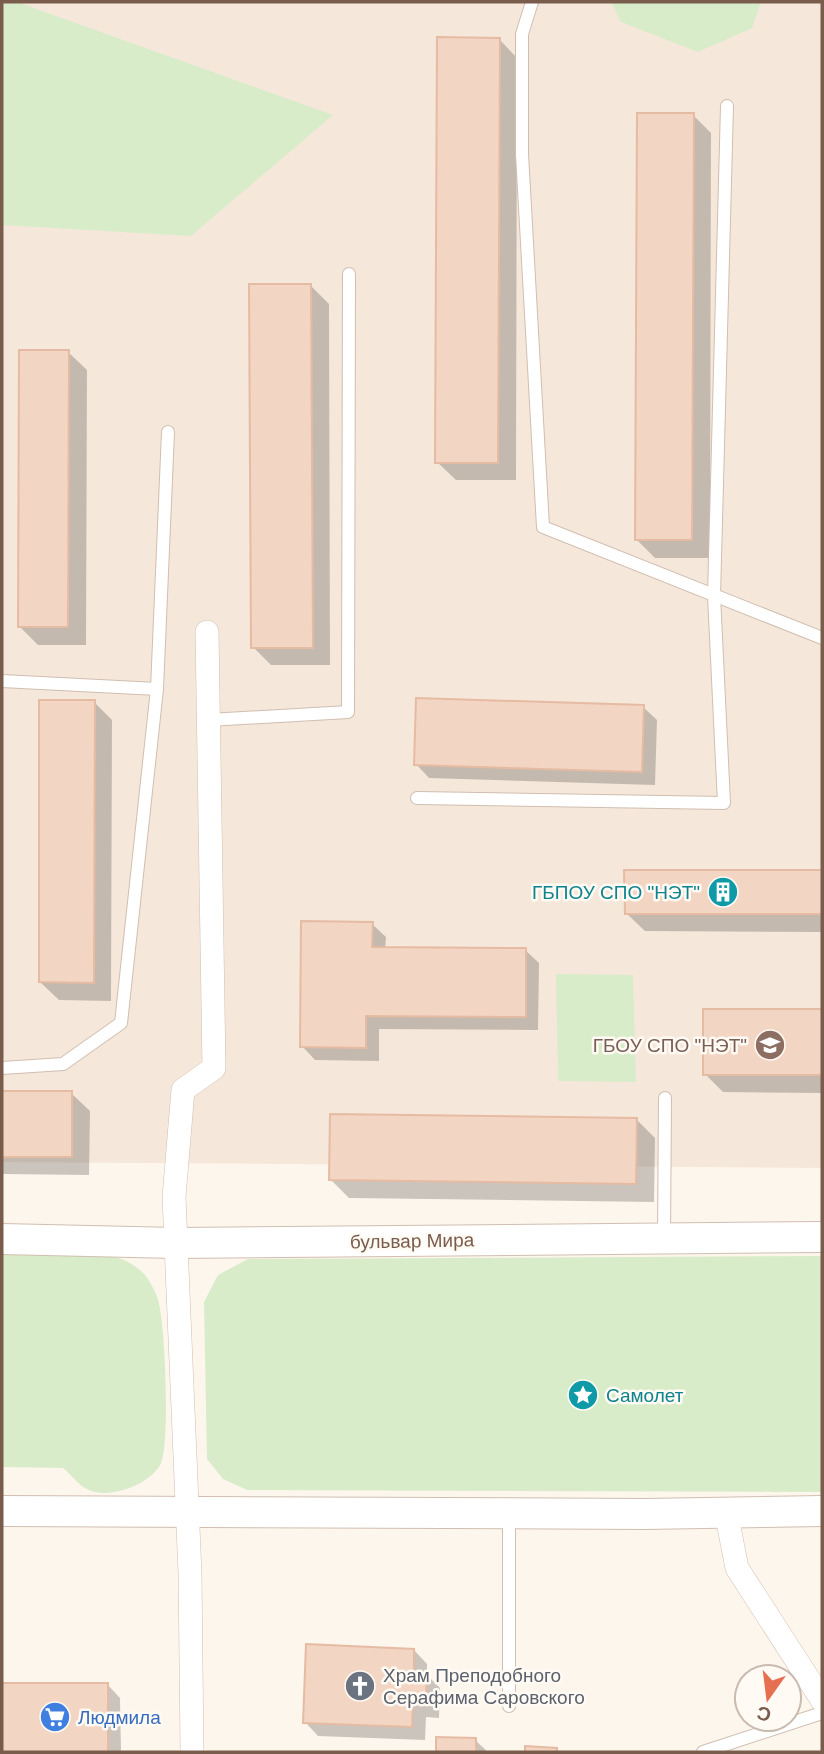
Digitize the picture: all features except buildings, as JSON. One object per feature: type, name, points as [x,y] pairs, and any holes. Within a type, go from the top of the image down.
[{"type":"street","points":[[192,1752],[187,1511],[174,1196],[183,1090],[214,1068],[207,632]]},
{"type":"street","name":"бульвар Мира","points":[[2,1239],[176,1243],[822,1237]]},
{"type":"street","points":[[2,1511],[822,1511]]},
{"type":"street","points":[[726,1512],[737,1568],[822,1700]]},
{"type":"lane","points":[[532,2],[522,34],[522,154],[542,527],[822,638]]},
{"type":"lane","points":[[417,798],[724,803],[714,596],[727,106]]},
{"type":"lane","points":[[209,720],[348,712],[349,274]]},
{"type":"lane","points":[[2,1068],[63,1064],[121,1023],[157,689],[168,432]]},
{"type":"lane","points":[[2,681],[157,689]]},
{"type":"lane","points":[[664,1238],[665,1098]]},
{"type":"lane","points":[[509,1513],[509,1706]]},
{"type":"lane","points":[[703,1752],[822,1713]]},
{"type":"shaded area","points":[[2,2],[822,2],[822,1168],[2,1162]]},
{"type":"green space","points":[[2,2],[17,2],[333,115],[191,236],[2,225]]},
{"type":"green space","points":[[611,2],[761,2],[752,28],[698,52],[621,22]]},
{"type":"green space","points":[[556,974],[633,975],[636,1082],[558,1081]]},
{"type":"green space","points":[[104,1253],[137,1267],[147,1277],[157,1296],[166,1385],[164,1451],[161,1463],[149,1478],[139,1484],[106,1493],[84,1487],[63,1468],[2,1467],[2,1255]]},
{"type":"green space","points":[[822,1256],[822,1492],[247,1490],[223,1479],[207,1459],[204,1302],[218,1275],[248,1259]]},
{"type":"place","name":"ГБПОУ СПО \"НЭТ\"","points":[[723,892]]},
{"type":"place","name":"ГБОУ СПО \"НЭТ\"","points":[[770,1045]]},
{"type":"place","name":"Самолет","points":[[583,1395]]},
{"type":"place","name":"Храм Преподобного Серафима Саровского","points":[[360,1686]]},
{"type":"place","name":"Людмила","points":[[55,1717]]}]
